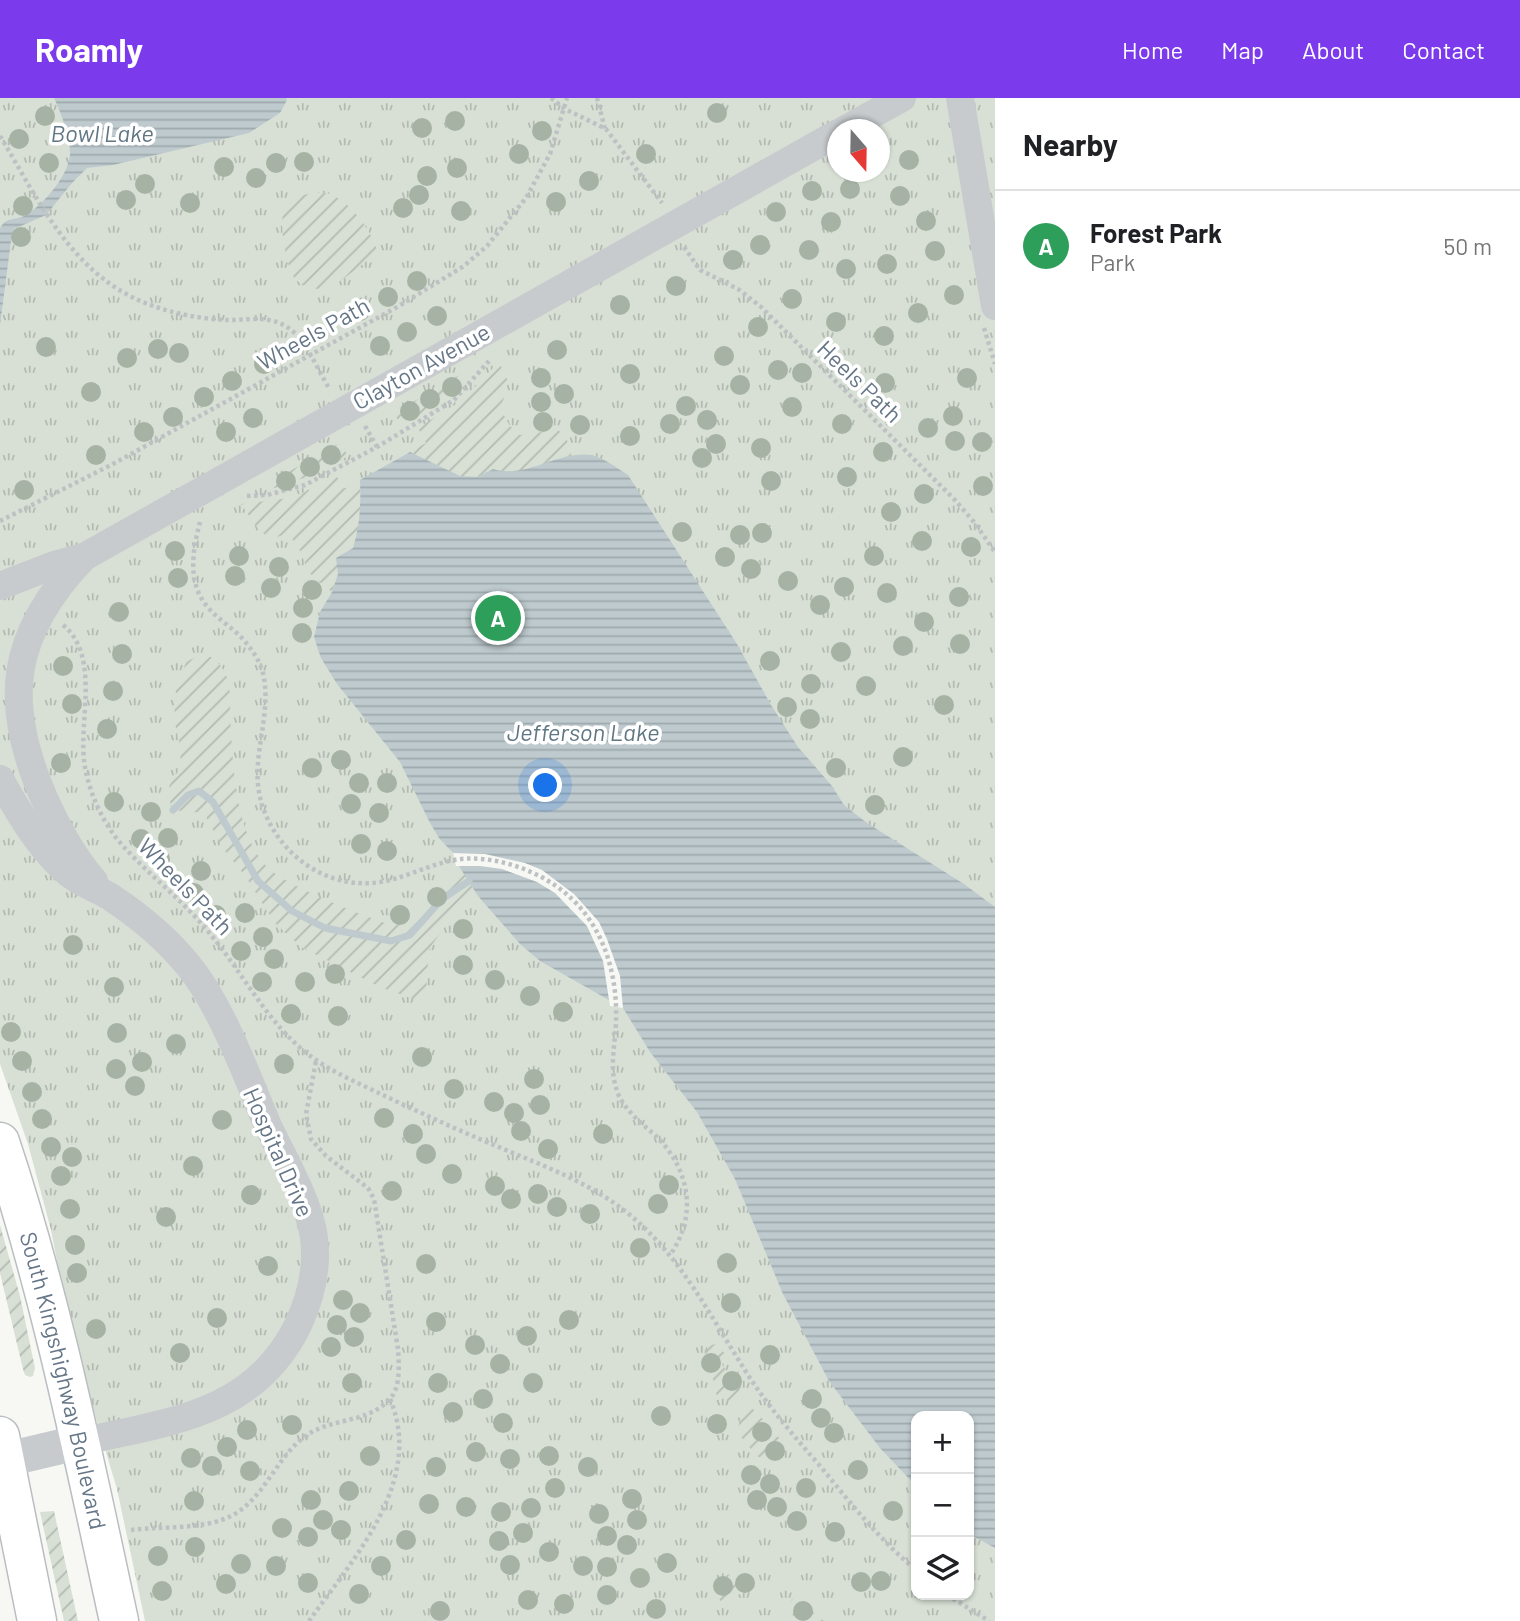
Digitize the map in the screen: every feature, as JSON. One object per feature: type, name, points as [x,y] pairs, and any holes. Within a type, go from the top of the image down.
[{"type":"main road","name":"South Kingshighway Boulevard","points":[[0,1142],[36,1263],[80,1442],[119,1621]]},
{"type":"main road","points":[[2,1452],[37,1621]]},
{"type":"street","points":[[864,119],[902,98]]},
{"type":"street","points":[[961,98],[995,306]]},
{"type":"street","name":"Clayton Avenue","points":[[0,586],[54,565],[84,557],[827,139]]},
{"type":"street","name":"Hospital Drive","points":[[84,557],[50,596],[33,626],[22,662],[18,708],[32,770],[48,806],[66,842],[86,872],[108,896]]},
{"type":"street","name":"Hospital Drive","points":[[0,779],[47,854],[70,875],[108,896],[166,940],[190,967],[206,993],[310,1219],[314,1237],[316,1268],[311,1290],[292,1336],[278,1359],[261,1377],[236,1396],[205,1411],[80,1442]]},
{"type":"street","points":[[2,1452],[80,1442]]},
{"type":"path","points":[[551,98],[565,109],[606,130]]},
{"type":"path","name":"Wheels Path","points":[[0,521],[111,465],[436,285],[464,266],[506,225],[539,176],[550,154],[567,98]]},
{"type":"path","points":[[597,98],[606,130],[654,190]]},
{"type":"path","points":[[0,136],[55,226],[81,259],[121,291],[144,303],[195,316],[225,320],[256,318],[287,327],[299,338],[329,388]]},
{"type":"path","name":"Heels Path","points":[[686,252],[700,270],[738,289],[760,306],[945,490],[974,522],[995,552]]},
{"type":"path","points":[[241,497],[267,495],[305,485],[377,447],[454,401],[489,361]]},
{"type":"path","points":[[367,430],[377,447]]},
{"type":"path","points":[[200,520],[193,550],[197,587],[206,605],[255,652],[263,672],[266,694],[256,773],[260,800],[270,826],[303,864],[327,876],[350,882],[373,883],[455,860],[490,861],[523,869],[557,887],[592,923],[606,951],[614,980],[616,1008],[613,1074],[620,1097],[633,1116],[657,1137],[674,1158],[688,1196],[686,1225],[670,1255]]},
{"type":"path","name":"Wheels Path","points":[[69,630],[83,662],[86,681],[83,746],[85,765],[102,816],[124,847],[210,933],[272,1017],[316,1061],[409,1107],[581,1183],[621,1208],[670,1255],[690,1280],[742,1366],[777,1415],[883,1541],[911,1566]]},
{"type":"path","points":[[130,1531],[206,1524],[232,1516],[251,1500],[288,1452],[309,1433],[369,1414],[390,1399],[397,1385],[398,1349],[374,1199],[368,1188],[326,1156],[311,1139],[306,1114],[316,1061]]},
{"type":"path","points":[[309,1621],[374,1526],[396,1476],[399,1427],[390,1399]]},
{"type":"path","points":[[955,1600],[989,1621]]},
{"type":"green space","points":[[0,98],[995,98],[995,1621],[145,1621],[117,1489],[72,1339],[51,1230],[28,1144],[0,1064]]},
{"type":"green space","points":[[310,193],[330,194],[347,205],[365,226],[377,250],[371,258],[328,290],[315,289],[296,280],[289,267],[285,248],[282,228],[284,212],[292,199]]},
{"type":"green space","points":[[498,363],[507,379],[500,408],[510,426],[520,435],[558,430],[566,437],[572,457],[506,474],[492,469],[478,477],[460,476],[410,452],[426,443],[418,428],[461,401]]},
{"type":"green space","points":[[470,369],[472,374],[447,397],[401,426],[394,413]]},
{"type":"green space","points":[[340,443],[348,456],[288,484],[266,490],[263,486]]},
{"type":"green space","points":[[336,475],[344,489],[360,480],[361,505],[356,539],[332,592],[308,572],[301,552],[291,537],[283,535],[271,539],[259,530],[241,504],[289,498]]},
{"type":"green space","points":[[204,653],[220,665],[228,680],[232,754],[241,815],[255,851],[275,874],[306,891],[391,925],[413,916],[430,896],[464,873],[478,896],[459,907],[429,949],[426,993],[416,1000],[380,987],[301,947],[274,922],[246,877],[222,847],[204,813],[173,810],[169,787],[181,768],[180,746],[174,719],[176,690],[186,662]]},
{"type":"green space","points":[[0,1225],[20,1296],[35,1368],[33,1376],[30,1377],[25,1375],[23,1369],[0,1273]]},
{"type":"green space","points":[[715,1344],[731,1359],[722,1364],[729,1376],[739,1371],[741,1393],[734,1401],[717,1396],[706,1363],[707,1350]]},
{"type":"green space","points":[[753,1409],[762,1418],[782,1441],[784,1453],[768,1460],[752,1451],[737,1433],[742,1411]]},
{"type":"green space","points":[[54,1511],[78,1621],[64,1621],[40,1512]]},
{"type":"green space","points":[[730,1574],[750,1578],[755,1589],[720,1601],[718,1582]]},
{"type":"green space","points":[[792,1599],[799,1600],[824,1621],[795,1621],[789,1605]]},
{"type":"water","name":"Bowl Lake","points":[[54,98],[287,100],[280,113],[249,133],[113,165],[87,168],[46,215],[14,229],[0,325],[0,229],[8,220],[26,215],[40,204],[65,172],[70,155],[69,142]]},
{"type":"water","name":"Jefferson Lake","points":[[410,452],[460,476],[478,477],[493,469],[518,470],[583,454],[612,464],[628,475],[737,644],[798,747],[832,786],[844,805],[995,907],[995,1548],[974,1537],[974,1411],[911,1411],[911,1481],[880,1448],[829,1381],[783,1294],[735,1179],[697,1112],[650,1052],[623,1008],[540,961],[520,944],[478,896],[453,853],[430,823],[400,762],[337,684],[321,658],[314,637],[320,612],[332,592],[338,574],[336,558],[353,548],[360,515],[360,480]]},
{"type":"pier","points":[[453,853],[485,854],[525,863],[542,870],[574,894],[599,922],[607,939],[620,976],[623,1008],[610,1006],[603,961],[587,926],[555,893],[537,882],[502,869],[456,866]]},
{"type":"waterway","points":[[173,810],[188,795],[199,791],[213,802],[258,881],[292,911],[325,928],[391,941],[410,935],[442,899],[469,881]]},
{"type":"place","name":"Forest Park","points":[[498,618]]}]
